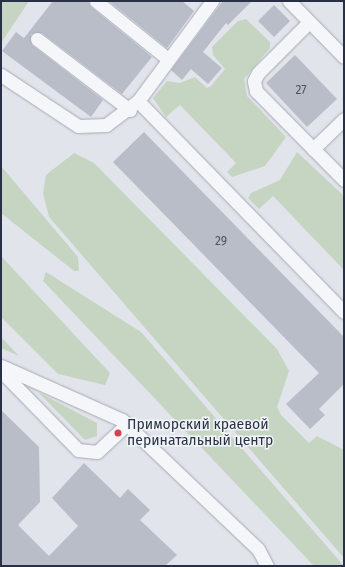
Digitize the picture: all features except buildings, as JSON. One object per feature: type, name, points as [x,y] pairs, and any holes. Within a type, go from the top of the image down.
[{"type":"lane","points":[[96,1],[168,59]]},
{"type":"lane","points":[[289,1],[344,57]]},
{"type":"lane","points":[[1,75],[78,126],[106,125],[134,106],[168,59],[205,3]]},
{"type":"lane","points":[[310,22],[254,81],[256,91],[344,180]]},
{"type":"lane","points":[[37,39],[134,106],[344,312]]},
{"type":"lane","points":[[313,149],[344,119]]},
{"type":"lane","points":[[1,366],[101,408],[126,424],[258,549],[267,566]]},
{"type":"lane","points":[[1,372],[78,450],[97,452],[126,424]]},
{"type":"green space","points":[[1,1],[29,1],[1,43]]},
{"type":"green space","points":[[246,19],[270,42],[270,48],[244,79],[247,96],[286,137],[265,166],[232,177],[227,172],[236,163],[180,105],[166,117],[153,98],[167,81],[180,83],[195,77],[207,88],[211,86],[225,69],[213,55],[212,47],[238,21]]},
{"type":"green space","points":[[297,152],[344,196],[344,270],[273,196],[259,209],[248,198],[251,193],[280,180]]},
{"type":"green space","points":[[74,153],[94,163],[277,349],[289,371],[277,407],[281,415],[309,443],[317,436],[344,450],[344,558],[49,217],[43,193],[46,175]]},
{"type":"green space","points":[[1,166],[78,257],[79,271],[74,271],[1,213]]},
{"type":"green space","points":[[1,256],[110,373],[105,385],[58,374],[1,317]]},
{"type":"green space","points":[[46,272],[141,332],[344,566],[314,566],[43,281]]},
{"type":"green space","points":[[1,337],[19,356],[1,348]]},
{"type":"green space","points":[[38,392],[97,423],[97,436],[85,440]]},
{"type":"place","name":"Приморский краевой перинатальный центр","points":[[118,433]]}]
